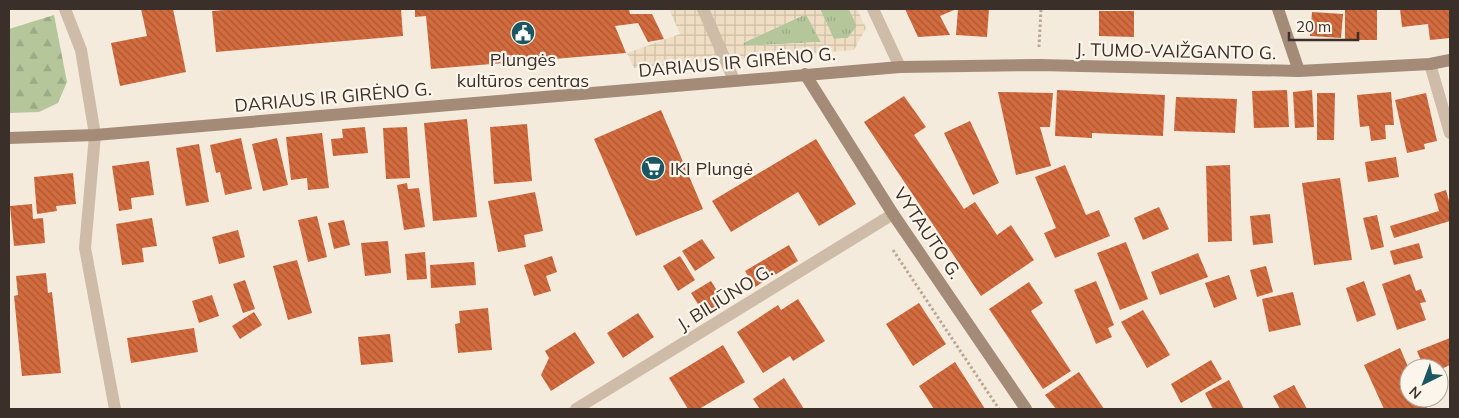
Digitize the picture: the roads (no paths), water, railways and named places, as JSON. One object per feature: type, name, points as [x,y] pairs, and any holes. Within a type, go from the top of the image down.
[{"type":"main road","points":[[1278,9],[1299,70]]},
{"type":"main road","name":"J. TUMO-VAIŽGANTO G.","points":[[900,67],[1038,65],[1299,70],[1430,64],[1450,60]]},
{"type":"main road","name":"DARIAUS IR GIRĖNO G.","points":[[9,138],[95,135],[900,67]]},
{"type":"main road","name":"VYTAUTO G.","points":[[805,74],[893,214],[1026,409]]},
{"type":"street","points":[[65,9],[81,50],[95,135],[85,248],[115,409]]},
{"type":"street","points":[[703,9],[734,80]]},
{"type":"street","points":[[873,9],[900,67]]},
{"type":"street","points":[[1430,64],[1450,133]]},
{"type":"street","name":"J. BILIŪNO G.","points":[[576,409],[893,214]]},
{"type":"place","name":"Plungės kultūros centras","points":[[523,33]]},
{"type":"place","name":"IKI Plungė","points":[[653,168]]}]
